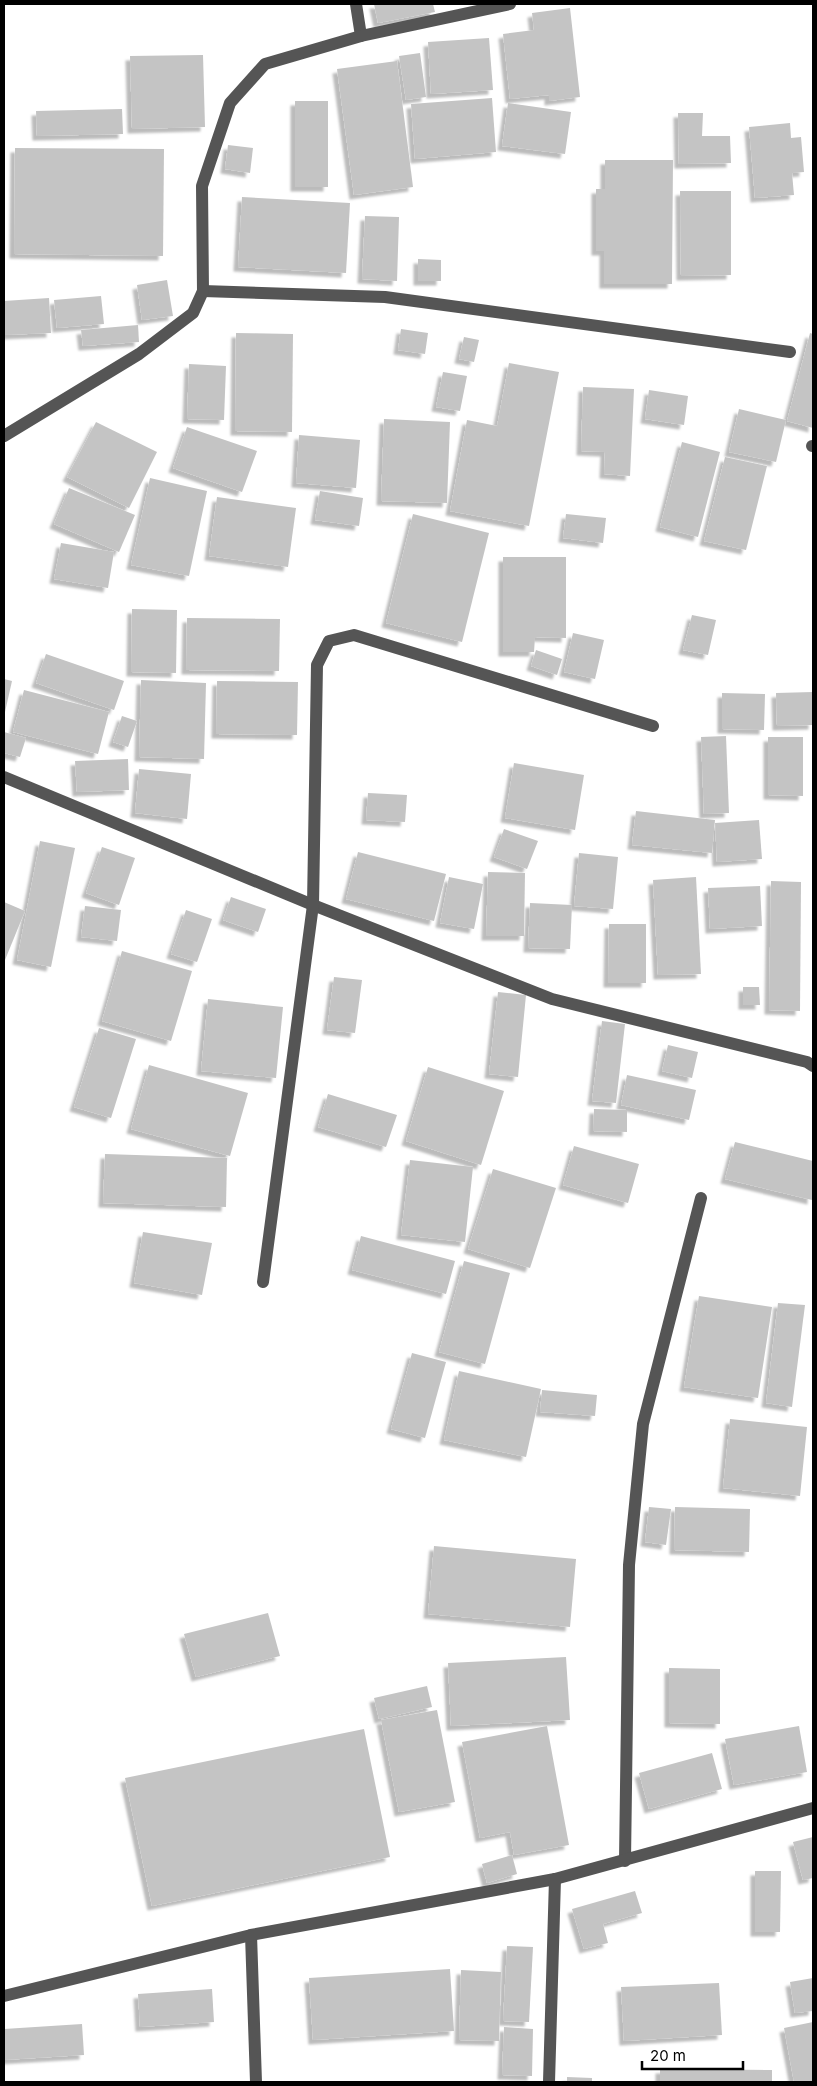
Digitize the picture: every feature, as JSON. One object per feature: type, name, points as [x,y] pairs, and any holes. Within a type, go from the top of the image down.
[{"type":"street","points":[[356,4],[361,36]]},
{"type":"street","points":[[4,436],[139,354],[192,313],[203,291],[202,186],[230,104],[265,64],[361,36],[510,4]]},
{"type":"street","points":[[203,291],[385,297],[790,352]]},
{"type":"street","points":[[263,1282],[313,905],[317,665],[329,641],[354,635],[653,726]]},
{"type":"street","points":[[4,777],[313,905],[552,999],[807,1062],[813,1066]]},
{"type":"street","points":[[625,1861],[629,1565],[643,1424],[701,1198]]},
{"type":"street","points":[[4,1996],[251,1935],[555,1879],[813,1808]]},
{"type":"street","points":[[549,2082],[555,1879]]},
{"type":"street","points":[[251,1935],[256,2082]]},
{"type":"building","points":[[374,4],[433,4],[435,12],[378,23]]},
{"type":"building","points":[[570,8],[580,97],[549,101],[549,95],[510,99],[503,34],[534,30],[532,13]]},
{"type":"building","points":[[489,38],[493,90],[431,94],[428,42]]},
{"type":"building","points":[[420,53],[426,97],[406,100],[399,56]]},
{"type":"building","points":[[203,55],[205,127],[132,129],[130,56]]},
{"type":"building","points":[[397,61],[413,187],[354,195],[337,69]]},
{"type":"building","points":[[492,98],[496,152],[415,159],[411,104]]},
{"type":"building","points":[[295,101],[328,101],[328,187],[295,187]]},
{"type":"building","points":[[508,103],[571,112],[565,154],[502,146]]},
{"type":"building","points":[[122,109],[123,134],[37,136],[36,111]]},
{"type":"building","points":[[678,113],[703,113],[702,136],[730,136],[731,163],[679,164]]},
{"type":"building","points":[[790,123],[791,138],[801,137],[804,172],[792,173],[794,195],[755,198],[749,127]]},
{"type":"building","points":[[228,145],[253,148],[250,173],[225,169]]},
{"type":"building","points":[[15,148],[164,149],[163,256],[14,254]]},
{"type":"building","points":[[605,160],[673,160],[672,284],[604,284],[604,251],[596,251],[596,189],[605,189]]},
{"type":"building","points":[[680,191],[731,191],[731,275],[681,276]]},
{"type":"building","points":[[242,197],[350,203],[346,273],[238,267]]},
{"type":"building","points":[[365,216],[399,217],[397,281],[362,279]]},
{"type":"building","points":[[418,259],[441,260],[441,281],[418,281]]},
{"type":"building","points":[[167,280],[173,316],[142,320],[137,285]]},
{"type":"building","points":[[101,296],[104,324],[57,328],[54,300]]},
{"type":"building","points":[[49,298],[51,333],[4,335],[4,301]]},
{"type":"building","points":[[138,325],[139,342],[83,346],[81,330]]},
{"type":"building","points":[[401,329],[428,333],[425,354],[398,350]]},
{"type":"building","points":[[236,333],[293,334],[292,432],[235,431]]},
{"type":"building","points":[[810,333],[813,334],[813,428],[787,421]]},
{"type":"building","points":[[464,337],[479,340],[474,362],[459,359]]},
{"type":"building","points":[[509,363],[559,372],[529,526],[450,511],[467,420],[497,426]]},
{"type":"building","points":[[189,364],[226,366],[224,420],[187,419]]},
{"type":"building","points":[[443,372],[467,376],[460,411],[436,407]]},
{"type":"building","points":[[583,387],[634,389],[630,476],[604,474],[605,452],[581,451]]},
{"type":"building","points":[[649,390],[688,396],[684,425],[645,419]]},
{"type":"building","points":[[739,409],[786,420],[776,462],[729,452]]},
{"type":"building","points":[[384,419],[450,422],[447,503],[381,501]]},
{"type":"building","points":[[96,422],[157,452],[129,508],[67,477]]},
{"type":"building","points":[[187,427],[257,451],[242,492],[173,468]]},
{"type":"building","points":[[299,435],[360,440],[356,488],[296,483]]},
{"type":"building","points":[[682,442],[720,452],[698,537],[660,527]]},
{"type":"building","points":[[725,457],[767,466],[746,550],[704,541]]},
{"type":"building","points":[[150,478],[207,491],[189,576],[131,565]]},
{"type":"building","points":[[69,488],[135,515],[119,552],[54,524]]},
{"type":"building","points":[[320,491],[363,498],[359,526],[315,520]]},
{"type":"building","points":[[217,497],[296,508],[288,567],[209,556]]},
{"type":"building","points":[[413,514],[489,533],[462,642],[386,623]]},
{"type":"building","points":[[566,514],[606,518],[603,543],[563,538]]},
{"type":"building","points":[[61,543],[114,552],[108,588],[54,579]]},
{"type":"building","points":[[503,557],[566,557],[566,638],[535,637],[534,652],[503,652]]},
{"type":"building","points":[[132,609],[177,610],[176,673],[131,672]]},
{"type":"building","points":[[692,615],[716,620],[708,655],[683,650]]},
{"type":"building","points":[[187,618],[280,619],[279,671],[186,670]]},
{"type":"building","points":[[573,633],[604,640],[595,679],[564,672]]},
{"type":"building","points":[[536,650],[562,659],[557,675],[531,666]]},
{"type":"building","points":[[46,654],[124,681],[114,710],[36,683]]},
{"type":"building","points":[[4,679],[12,681],[5,712],[4,712]]},
{"type":"building","points":[[141,680],[206,683],[204,759],[139,757]]},
{"type":"building","points":[[217,681],[298,682],[297,735],[216,734]]},
{"type":"building","points":[[24,690],[109,712],[98,754],[13,732]]},
{"type":"building","points":[[813,692],[813,725],[777,726],[776,693]]},
{"type":"building","points":[[722,693],[765,694],[764,730],[722,729]]},
{"type":"building","points":[[122,716],[137,721],[128,747],[113,742]]},
{"type":"building","points":[[4,732],[26,738],[20,757],[4,753]]},
{"type":"building","points":[[726,736],[729,813],[704,814],[701,737]]},
{"type":"building","points":[[768,737],[803,737],[803,796],[768,795]]},
{"type":"building","points":[[128,759],[129,790],[77,792],[75,761]]},
{"type":"building","points":[[514,763],[584,775],[575,830],[505,818]]},
{"type":"building","points":[[139,769],[191,774],[187,819],[135,813]]},
{"type":"building","points":[[368,793],[407,795],[405,822],[366,820]]},
{"type":"building","points":[[636,811],[715,820],[712,853],[632,845]]},
{"type":"building","points":[[759,820],[762,859],[717,862],[715,823]]},
{"type":"building","points":[[504,829],[538,841],[527,869],[494,857]]},
{"type":"building","points":[[40,841],[75,848],[51,967],[17,960]]},
{"type":"building","points":[[102,847],[135,858],[119,905],[86,893]]},
{"type":"building","points":[[358,852],[446,874],[434,921],[346,899]]},
{"type":"building","points":[[579,853],[618,857],[613,909],[574,906]]},
{"type":"building","points":[[488,872],[525,873],[524,936],[486,936]]},
{"type":"building","points":[[449,877],[483,884],[474,929],[440,923]]},
{"type":"building","points":[[696,877],[701,974],[658,975],[653,880]]},
{"type":"building","points":[[771,881],[801,882],[800,1011],[769,1010]]},
{"type":"building","points":[[760,886],[762,926],[710,929],[708,888]]},
{"type":"building","points":[[231,897],[266,909],[258,932],[223,920]]},
{"type":"building","points":[[4,902],[25,911],[5,960],[4,960]]},
{"type":"building","points":[[530,903],[572,905],[570,949],[528,948]]},
{"type":"building","points":[[85,906],[121,910],[117,941],[81,937]]},
{"type":"building","points":[[186,910],[212,919],[197,962],[171,954]]},
{"type":"building","points":[[609,924],[646,924],[646,983],[608,983]]},
{"type":"building","points":[[122,951],[192,971],[171,1041],[102,1021]]},
{"type":"building","points":[[334,977],[362,980],[355,1033],[327,1030]]},
{"type":"building","points":[[743,987],[759,987],[760,1005],[743,1005]]},
{"type":"building","points":[[498,992],[526,995],[518,1077],[489,1074]]},
{"type":"building","points":[[208,999],[283,1007],[276,1078],[201,1071]]},
{"type":"building","points":[[602,1021],[625,1024],[616,1103],[592,1101]]},
{"type":"building","points":[[99,1028],[136,1039],[111,1118],[74,1107]]},
{"type":"building","points":[[668,1045],[698,1052],[692,1078],[662,1071]]},
{"type":"building","points":[[149,1065],[248,1093],[230,1156],[131,1129]]},
{"type":"building","points":[[428,1067],[504,1091],[481,1165],[406,1141]]},
{"type":"building","points":[[627,1075],[696,1090],[689,1120],[621,1105]]},
{"type":"building","points":[[328,1094],[397,1115],[386,1147],[318,1127]]},
{"type":"building","points":[[594,1109],[627,1110],[627,1132],[593,1131]]},
{"type":"building","points":[[735,1142],[813,1161],[812,1200],[725,1179]]},
{"type":"building","points":[[574,1146],[639,1164],[628,1203],[563,1185]]},
{"type":"building","points":[[105,1154],[227,1158],[226,1207],[103,1203]]},
{"type":"building","points":[[410,1160],[473,1167],[465,1242],[401,1235]]},
{"type":"building","points":[[493,1169],[556,1188],[530,1268],[468,1249]]},
{"type":"building","points":[[143,1232],[212,1243],[202,1295],[134,1283]]},
{"type":"building","points":[[361,1236],[455,1261],[446,1294],[352,1270]]},
{"type":"building","points":[[464,1261],[510,1273],[485,1364],[439,1352]]},
{"type":"building","points":[[699,1296],[772,1307],[758,1398],[684,1387]]},
{"type":"building","points":[[778,1303],[805,1305],[792,1407],[766,1403]]},
{"type":"building","points":[[412,1353],[446,1362],[425,1438],[391,1429]]},
{"type":"building","points":[[459,1371],[541,1389],[526,1457],[444,1440]]},
{"type":"building","points":[[542,1390],[597,1395],[595,1416],[540,1412]]},
{"type":"building","points":[[730,1419],[807,1427],[800,1496],[723,1488]]},
{"type":"building","points":[[649,1507],[671,1509],[666,1545],[645,1542]]},
{"type":"building","points":[[675,1507],[750,1509],[749,1552],[674,1550]]},
{"type":"building","points":[[434,1546],[576,1559],[570,1627],[428,1614]]},
{"type":"building","points":[[268,1613],[280,1656],[196,1677],[184,1634]]},
{"type":"building","points":[[566,1657],[570,1720],[451,1726],[448,1663]]},
{"type":"building","points":[[669,1668],[720,1669],[720,1724],[669,1723]]},
{"type":"building","points":[[427,1686],[432,1707],[379,1719],[374,1698]]},
{"type":"building","points":[[437,1710],[455,1802],[399,1812],[381,1720]]},
{"type":"building","points":[[547,1726],[569,1845],[514,1855],[510,1832],[480,1838],[462,1742]]},
{"type":"building","points":[[799,1726],[807,1772],[734,1785],[725,1739]]},
{"type":"building","points":[[364,1729],[390,1857],[152,1906],[125,1778]]},
{"type":"building","points":[[712,1753],[722,1789],[649,1809],[639,1773]]},
{"type":"building","points":[[813,1837],[813,1878],[803,1880],[793,1842]]},
{"type":"building","points":[[512,1855],[517,1874],[487,1883],[482,1864]]},
{"type":"building","points":[[755,1871],[781,1871],[780,1932],[755,1932]]},
{"type":"building","points":[[635,1891],[642,1913],[603,1924],[608,1943],[584,1949],[572,1909]]},
{"type":"building","points":[[507,1946],[533,1947],[529,2022],[503,2021]]},
{"type":"building","points":[[450,1969],[454,2031],[313,2040],[309,1978]]},
{"type":"building","points":[[461,1970],[501,1972],[499,2041],[459,2040]]},
{"type":"building","points":[[813,1978],[813,2011],[795,2013],[790,1982]]},
{"type":"building","points":[[719,1983],[722,2035],[624,2041],[621,1987]]},
{"type":"building","points":[[212,1989],[214,2022],[140,2027],[138,1994]]},
{"type":"building","points":[[813,2022],[813,2082],[794,2082],[784,2028]]},
{"type":"building","points":[[82,2024],[84,2055],[4,2060],[4,2029]]},
{"type":"building","points":[[504,2027],[533,2029],[532,2076],[502,2075]]},
{"type":"building","points":[[660,2069],[772,2070],[772,2082],[660,2082]]},
{"type":"building","points":[[567,2077],[592,2078],[592,2082],[567,2082]]}]
